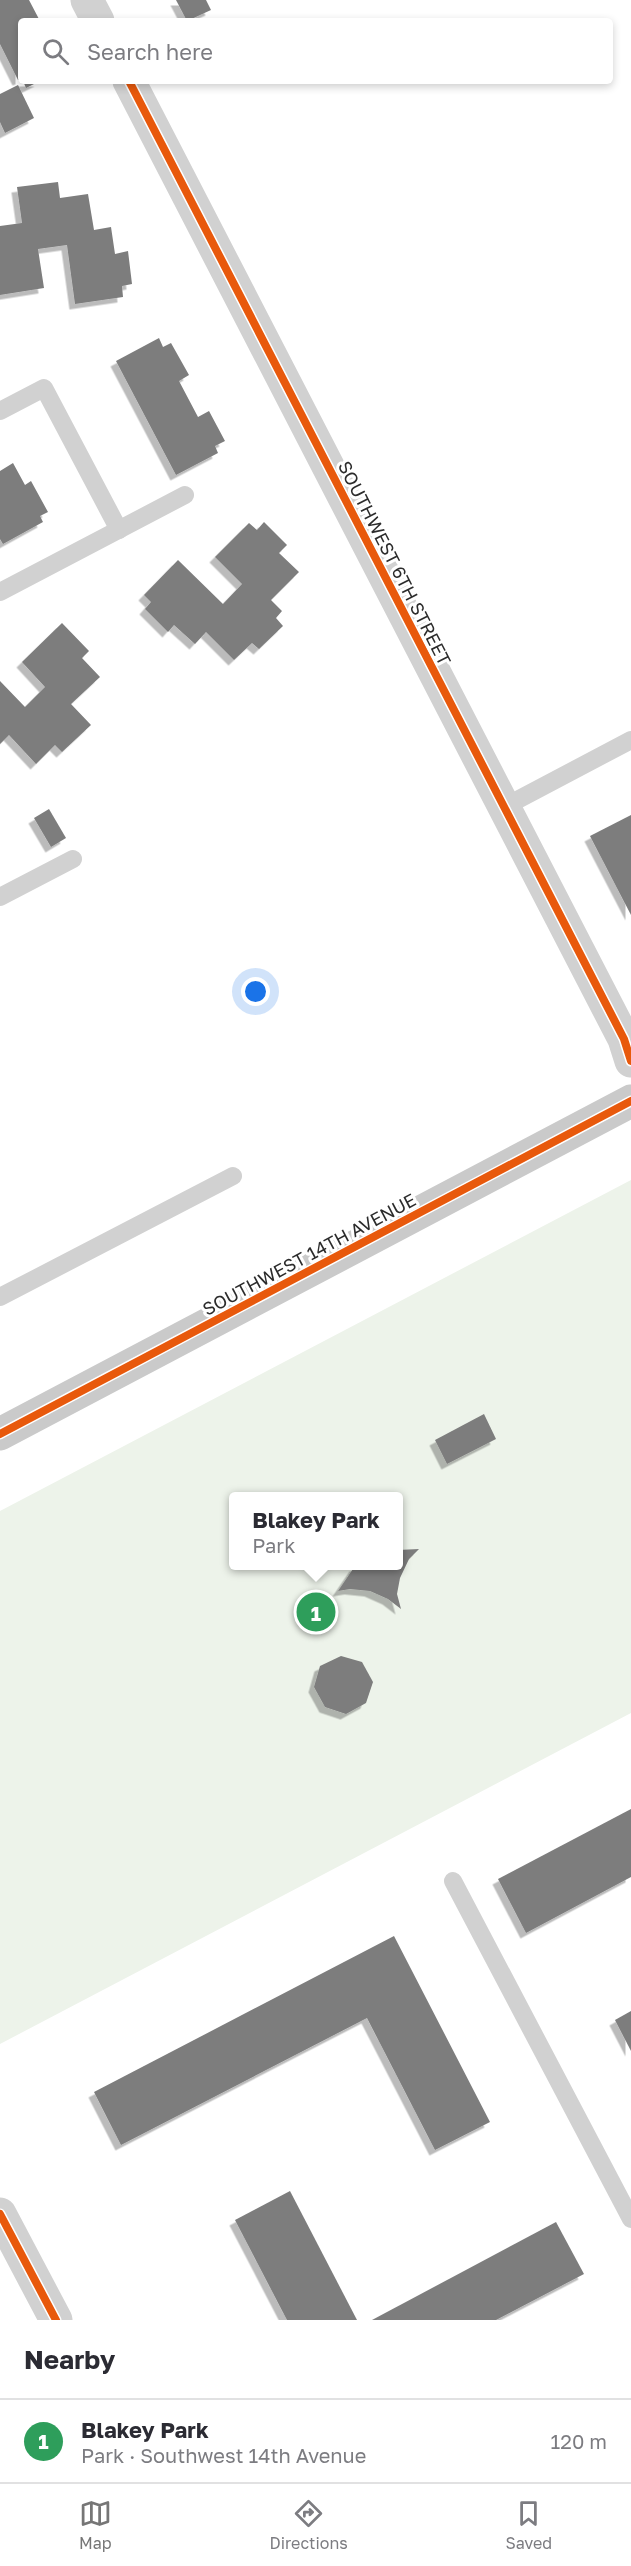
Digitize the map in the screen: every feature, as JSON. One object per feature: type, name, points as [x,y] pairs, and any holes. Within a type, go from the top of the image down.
[{"type":"street","points":[[87,0],[96,18]]},
{"type":"street","name":"SOUTHWEST 6TH STREET","points":[[131,84],[624,1039],[631,1061]]},
{"type":"street","name":"SOUTHWEST 14TH AVENUE","points":[[0,1434],[631,1101]]},
{"type":"street","points":[[0,2214],[56,2320]]},
{"type":"lane","points":[[0,411],[44,388],[119,530]]},
{"type":"lane","points":[[0,592],[185,495]]},
{"type":"lane","points":[[504,807],[631,740]]},
{"type":"lane","points":[[0,897],[73,859]]},
{"type":"lane","points":[[0,1297],[233,1176]]},
{"type":"lane","points":[[453,1881],[631,2219]]},
{"type":"shaded area","points":[[631,1180],[631,1713],[0,2044],[0,1511]]},
{"type":"building","points":[[0,0],[29,0],[38,18],[18,18],[18,80],[0,44]]},
{"type":"building","points":[[176,0],[206,0],[211,10],[194,18],[185,18]]},
{"type":"building","points":[[18,85],[34,118],[5,133],[0,122],[0,94]]},
{"type":"building","points":[[58,182],[60,198],[88,194],[94,230],[111,227],[115,254],[128,251],[132,284],[122,286],[123,297],[75,304],[67,245],[38,249],[44,288],[0,295],[0,226],[22,223],[17,187]]},
{"type":"building","points":[[159,338],[163,347],[171,343],[189,375],[179,381],[198,417],[209,411],[225,441],[215,446],[218,453],[176,475],[116,361]]},
{"type":"building","points":[[13,463],[25,485],[31,481],[48,512],[40,516],[43,522],[3,544],[0,539],[0,471]]},
{"type":"building","points":[[264,522],[287,545],[279,553],[299,572],[271,600],[282,611],[276,618],[283,626],[259,649],[252,643],[234,660],[206,632],[195,644],[174,625],[168,632],[145,609],[151,602],[144,595],[178,560],[223,604],[242,584],[215,557],[249,523],[257,530]]},
{"type":"building","points":[[62,623],[89,651],[82,658],[100,677],[71,704],[91,725],[62,752],[55,745],[36,764],[9,735],[0,744],[0,681],[25,707],[45,687],[22,662]]},
{"type":"building","points":[[49,809],[66,838],[51,847],[34,818]]},
{"type":"building","points":[[631,815],[631,915],[590,836]]},
{"type":"building","points":[[484,1414],[496,1439],[447,1464],[435,1440]]},
{"type":"building","points":[[419,1549],[409,1559],[400,1578],[397,1594],[401,1609],[388,1599],[370,1591],[350,1589],[338,1591],[352,1570],[403,1570],[403,1550]]},
{"type":"building","points":[[341,1656],[362,1662],[373,1682],[366,1703],[346,1714],[325,1707],[314,1687],[320,1666]]},
{"type":"building","points":[[631,1809],[631,1877],[526,1933],[498,1879]]},
{"type":"building","points":[[394,1936],[490,2122],[435,2150],[367,2018],[121,2145],[94,2092]]},
{"type":"building","points":[[631,2011],[631,2051],[615,2020]]},
{"type":"building","points":[[290,2191],[357,2320],[287,2320],[235,2220]]},
{"type":"building","points":[[556,2222],[584,2274],[496,2320],[372,2320]]},
{"type":"cycle path","points":[[131,84],[624,1039],[631,1061]]},
{"type":"cycle path","points":[[0,1434],[631,1101]]},
{"type":"cycle path","points":[[0,2214],[56,2320]]},
{"type":"place","name":"Blakey Park","points":[[316,1612]]}]
